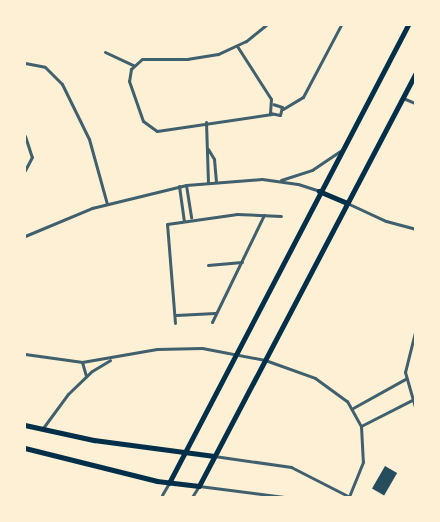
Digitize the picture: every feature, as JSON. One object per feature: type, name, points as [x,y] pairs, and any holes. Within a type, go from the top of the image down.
[{"type":"main road","points":[[169,483],[340,152],[408,25]]},
{"type":"main road","points":[[25,448],[169,483],[198,486],[415,74]]},
{"type":"main road","points":[[320,191],[347,203]]},
{"type":"main road","points":[[25,424],[94,440],[214,456]]},
{"type":"street","points":[[266,25],[237,46],[198,58],[144,58],[133,65],[129,81],[148,127],[160,131],[206,122],[272,114],[278,116],[283,109],[303,97],[341,25]]},
{"type":"street","points":[[237,46],[273,104]]},
{"type":"street","points":[[105,52],[133,65]]},
{"type":"street","points":[[25,63],[45,67],[62,84],[89,139],[107,204]]},
{"type":"street","points":[[403,98],[415,103]]},
{"type":"street","points":[[273,104],[279,104],[283,109]]},
{"type":"street","points":[[272,114],[270,109],[273,104]]},
{"type":"street","points":[[206,122],[208,148],[205,160],[208,182]]},
{"type":"street","points":[[25,136],[32,157],[25,170]]},
{"type":"street","points":[[208,148],[214,159],[216,181]]},
{"type":"street","points":[[280,180],[312,170],[340,152]]},
{"type":"street","points":[[25,236],[107,204],[179,186],[216,181],[280,180],[320,191]]},
{"type":"street","points":[[186,185],[191,218]]},
{"type":"street","points":[[179,186],[184,220]]},
{"type":"street","points":[[347,203],[386,221],[415,229]]},
{"type":"street","points":[[212,322],[264,214]]},
{"type":"street","points":[[175,323],[176,315],[165,226],[191,218],[264,214],[281,216]]},
{"type":"street","points":[[208,265],[242,262]]},
{"type":"street","points":[[176,315],[216,313]]},
{"type":"street","points":[[415,332],[407,356],[405,379],[415,407]]},
{"type":"street","points":[[25,354],[82,362],[172,348],[237,353],[265,360],[324,383],[353,408],[361,426],[363,462],[349,497],[290,467],[214,456]]},
{"type":"street","points":[[42,428],[68,394],[86,376],[113,358]]},
{"type":"street","points":[[82,362],[86,376]]},
{"type":"street","points":[[353,408],[405,379]]},
{"type":"street","points":[[361,426],[412,400]]},
{"type":"street","points":[[162,495],[169,483]]},
{"type":"street","points":[[192,497],[198,486],[284,497]]},
{"type":"building","points":[[385,466],[397,473],[384,496],[372,489]]}]
